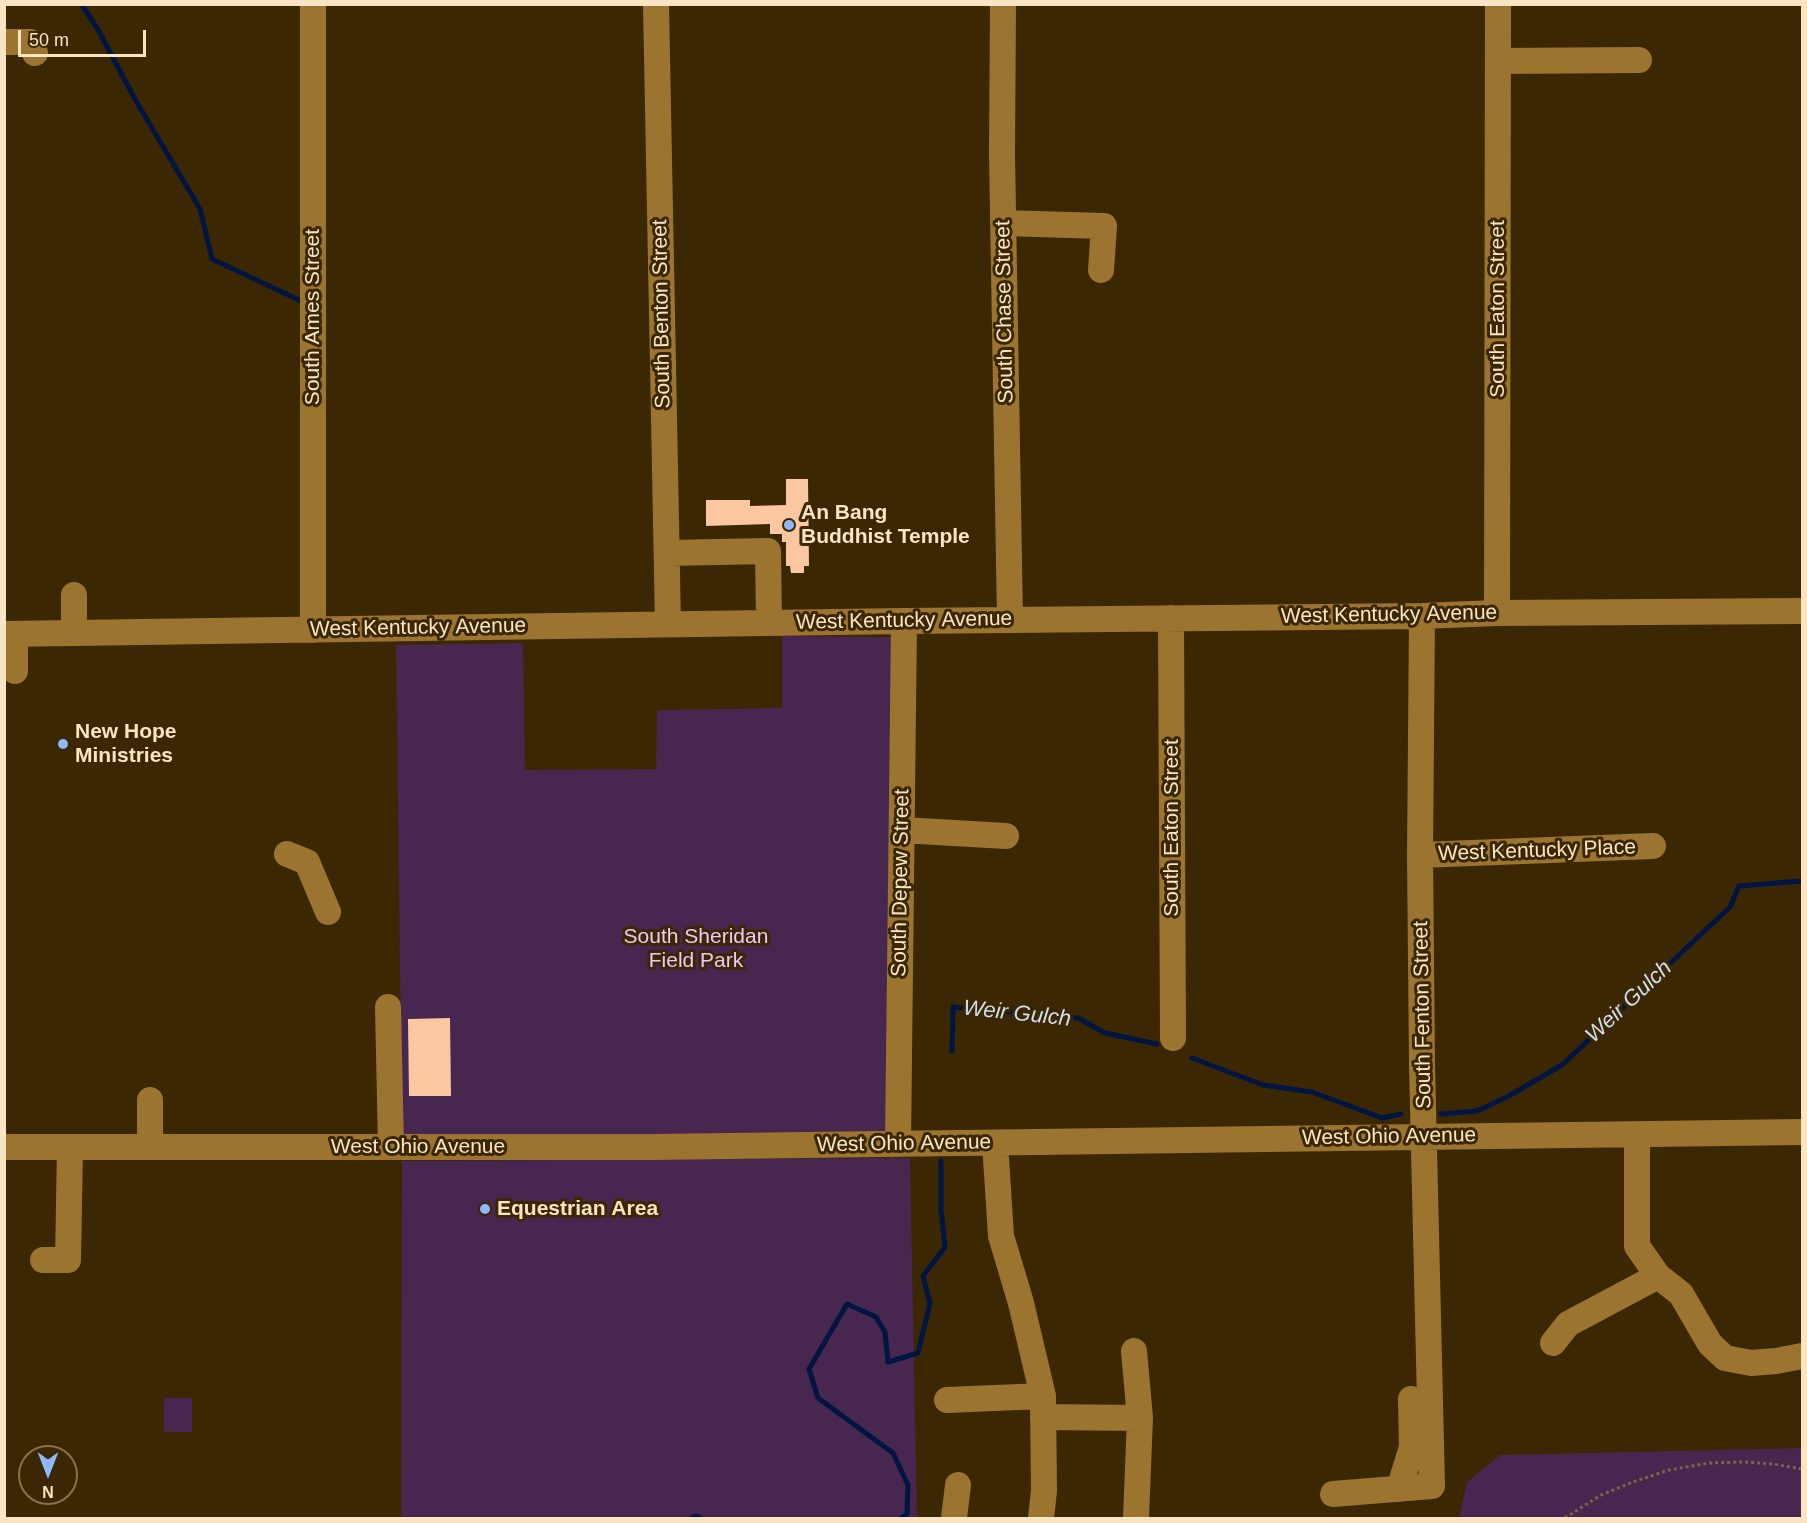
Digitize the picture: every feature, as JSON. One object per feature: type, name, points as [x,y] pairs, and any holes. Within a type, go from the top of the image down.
[{"type":"street","name":"South Ames Street","points":[[313,4],[313,630]]},
{"type":"street","name":"South Benton Street","points":[[656,4],[668,624]]},
{"type":"street","name":"South Chase Street","points":[[1003,4],[1003,223],[1010,620]]},
{"type":"street","name":"South Eaton Street","points":[[1497,613],[1498,4]]},
{"type":"street","points":[[4,42],[30,42],[35,53]]},
{"type":"street","points":[[1498,61],[1639,60]]},
{"type":"street","points":[[1003,223],[1104,226],[1101,270]]},
{"type":"street","points":[[667,553],[768,551],[770,623]]},
{"type":"street","points":[[74,595],[74,633]]},
{"type":"street","name":"West Kentucky Avenue","points":[[10,634],[1422,616],[1497,613],[1803,611]]},
{"type":"street","name":"South Fenton Street","points":[[1399,1488],[1432,1486],[1412,1399],[1425,1136],[1420,855],[1422,616]]},
{"type":"street","name":"South Eaton Street","points":[[1171,618],[1173,1038]]},
{"type":"street","name":"South Depew Street","points":[[898,1144],[904,621]]},
{"type":"street","points":[[10,634],[15,671]]},
{"type":"street","points":[[902,830],[1006,836]]},
{"type":"street","name":"West Kentucky Place","points":[[1420,855],[1653,846]]},
{"type":"street","points":[[287,854],[307,862],[328,912]]},
{"type":"street","points":[[388,1007],[391,1147]]},
{"type":"street","points":[[150,1100],[150,1147]]},
{"type":"street","name":"West Ohio Avenue","points":[[4,1147],[653,1147],[1803,1132]]},
{"type":"street","points":[[1637,1135],[1637,1246],[1658,1276],[1681,1294],[1710,1344],[1725,1358],[1751,1363],[1803,1356]]},
{"type":"street","points":[[995,1143],[1001,1236],[1021,1303],[1043,1406],[1044,1491],[1041,1518]]},
{"type":"street","points":[[43,1260],[68,1260],[70,1147]]},
{"type":"street","points":[[1553,1343],[1568,1324],[1658,1276]]},
{"type":"street","points":[[1134,1351],[1140,1418],[1136,1518]]},
{"type":"street","points":[[1333,1494],[1399,1488],[1412,1447],[1412,1399]]},
{"type":"street","points":[[947,1400],[1043,1406],[1140,1418]]},
{"type":"street","points":[[954,1518],[958,1485]]},
{"type":"path","points":[[1565,1518],[1601,1495],[1669,1470],[1744,1462],[1803,1469]]},
{"type":"green space","name":"South Sheridan Field Park","points":[[782,636],[892,637],[886,1133],[402,1136],[396,645],[523,643],[525,770],[656,769],[657,710],[782,708]]},
{"type":"green space","points":[[910,1158],[917,1518],[401,1518],[402,1161]]},
{"type":"green space","points":[[164,1398],[192,1398],[192,1432],[164,1432]]},
{"type":"green space","points":[[1802,1448],[1802,1518],[1459,1518],[1467,1482],[1500,1455]]},
{"type":"building","name":"An Bang Buddhist Temple","points":[[786,479],[808,479],[809,566],[804,566],[804,573],[791,573],[790,566],[786,566],[786,542],[782,542],[782,534],[770,534],[770,524],[706,526],[706,500],[750,500],[750,506],[786,505]]},
{"type":"building","points":[[450,1018],[451,1096],[409,1096],[408,1019]]},
{"type":"waterway","points":[[81,4],[200,209],[212,259],[301,301]]},
{"type":"waterway","name":"Weir Gulch","points":[[1441,1114],[1477,1111],[1507,1097],[1562,1065],[1730,907],[1739,886],[1802,881]]},
{"type":"waterway","name":"Weir Gulch","points":[[952,1051],[953,1007],[1078,1018],[1105,1033],[1157,1044]]},
{"type":"waterway","name":"Weir Gulch","points":[[1192,1058],[1263,1085],[1312,1092],[1382,1118],[1401,1114]]},
{"type":"waterway","name":"Weir Gulch","points":[[901,1518],[907,1514],[908,1485],[893,1453],[818,1398],[809,1369],[847,1304],[876,1317],[885,1332],[888,1362],[918,1353],[930,1303],[923,1276],[945,1247],[941,1210],[941,1161]]},
{"type":"waterway","name":"Weir Gulch","points":[[691,1518],[696,1516],[701,1518]]},
{"type":"place","name":"An Bang Buddhist Temple","points":[[789,525]]},
{"type":"place","name":"New Hope Ministries","points":[[63,744]]},
{"type":"place","name":"Equestrian Area","points":[[485,1209]]}]
